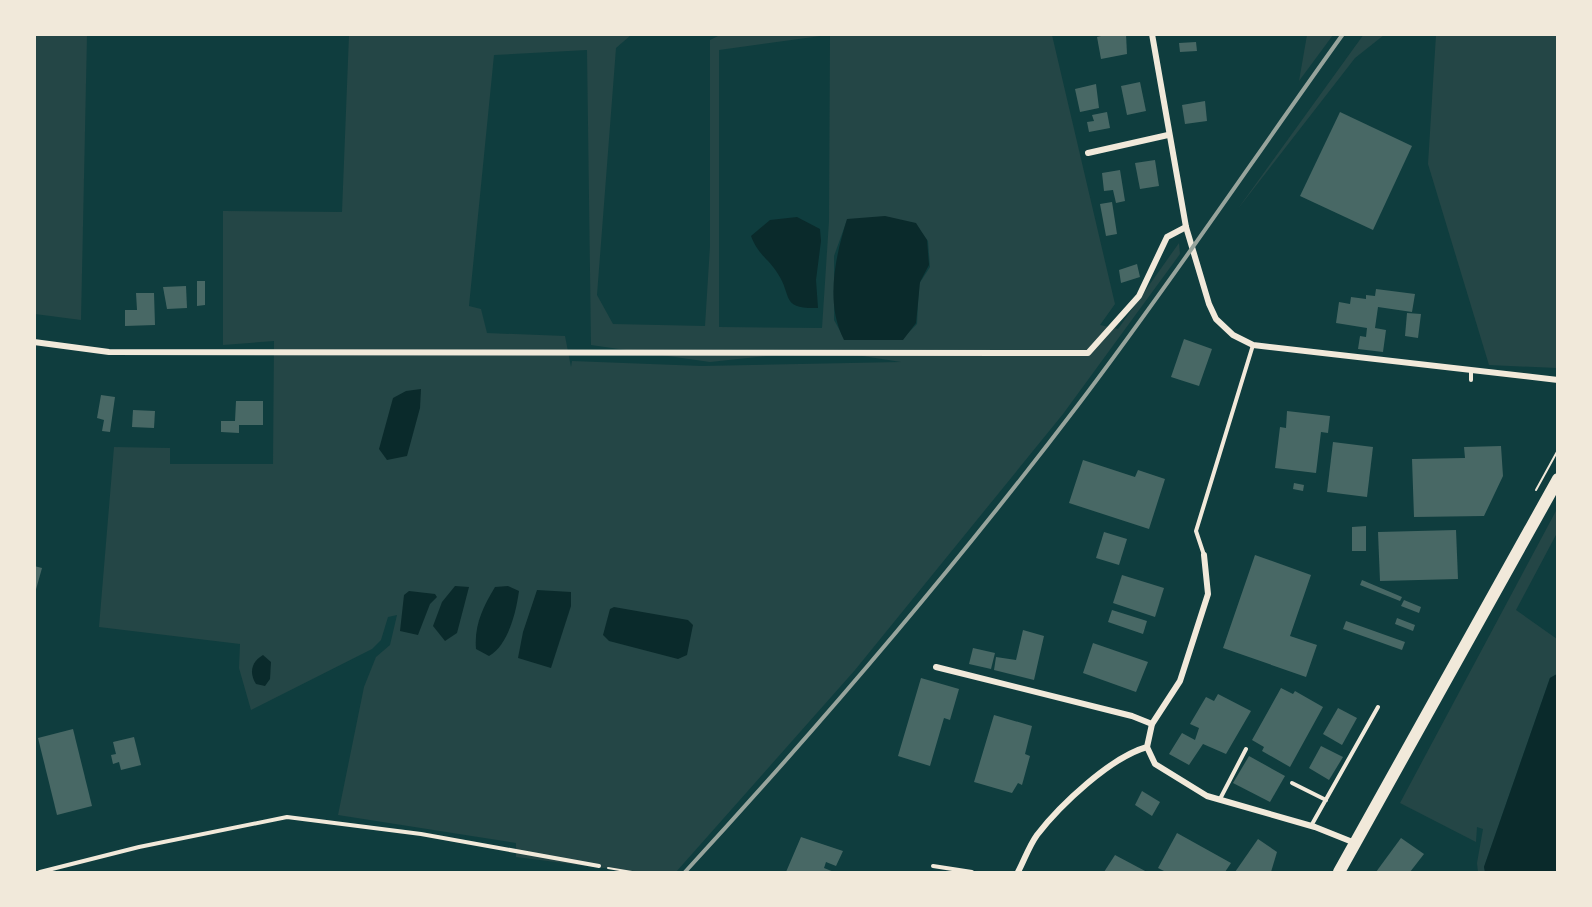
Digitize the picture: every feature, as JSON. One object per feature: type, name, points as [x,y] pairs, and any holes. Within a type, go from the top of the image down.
[{"type":"main road","points":[[1339,873],[1557,479]]},
{"type":"street","points":[[1152,34],[1186,227],[1209,304],[1216,319],[1233,335],[1253,345],[1557,380]]},
{"type":"street","points":[[1088,153],[1168,135]]},
{"type":"street","points":[[34,342],[109,352],[1088,353],[1139,296],[1167,237],[1186,227]]},
{"type":"street","points":[[1204,555],[1208,594],[1180,681],[1152,724],[1147,747],[1155,764],[1207,796],[1311,826],[1355,843]]},
{"type":"street","points":[[936,667],[1132,716],[1152,724]]},
{"type":"street","points":[[1018,873],[1036,836],[1089,783],[1128,753],[1147,747]]},
{"type":"lane","points":[[1204,555],[1196,531],[1253,345]]},
{"type":"lane","points":[[1471,380],[1472,369]]},
{"type":"lane","points":[[1311,826],[1377,707]]},
{"type":"lane","points":[[1220,800],[1246,749]]},
{"type":"lane","points":[[1292,783],[1326,800]]},
{"type":"lane","points":[[40,873],[139,847],[287,817],[432,836],[599,866]]},
{"type":"lane","points":[[933,866],[972,873]]},
{"type":"path","points":[[599,866],[632,873]]},
{"type":"shaded area","points":[[35,34],[87,35],[81,320],[35,314]]},
{"type":"shaded area","points":[[1364,34],[1384,35],[1355,58],[1237,210]]},
{"type":"shaded area","points":[[349,35],[631,35],[616,48],[597,295],[613,324],[705,326],[710,246],[710,40],[720,35],[828,35],[719,50],[719,327],[822,328],[829,221],[830,35],[1052,35],[1115,304],[1100,325],[1118,329],[1179,243],[1180,254],[1063,414],[855,670],[676,872],[618,872],[611,869],[516,857],[516,843],[338,815],[364,687],[376,657],[390,645],[397,615],[388,617],[381,640],[372,649],[251,710],[239,668],[240,644],[99,627],[114,447],[170,448],[170,464],[273,464],[274,341],[223,345],[223,211],[342,212]],"holes":[[[587,50],[591,345],[710,362],[824,350],[901,362],[702,366],[572,361],[571,367],[565,336],[487,333],[481,309],[469,306],[494,55]],[[847,220],[914,223],[928,241],[930,267],[919,284],[917,324],[902,339],[845,340],[834,320],[834,256]]]},
{"type":"shaded area","points":[[1307,35],[1333,35],[1299,81]]},
{"type":"shaded area","points":[[1436,35],[1557,35],[1557,368],[1489,365],[1428,164]]},
{"type":"shaded area","points":[[885,216],[916,223],[927,240],[929,265],[920,282],[916,323],[903,340],[844,340],[838,326],[833,296],[836,265],[847,219]]},
{"type":"shaded area","points":[[797,217],[820,229],[821,241],[816,280],[818,308],[798,306],[789,300],[778,274],[757,248],[751,236],[770,220]]},
{"type":"shaded area","points":[[421,389],[420,408],[407,456],[387,460],[379,449],[393,398],[406,391]]},
{"type":"shaded area","points":[[1557,509],[1557,533],[1516,610],[1557,639],[1557,674],[1550,678],[1484,867],[1485,872],[1478,872],[1477,863],[1483,829],[1477,827],[1476,842],[1400,803]]},
{"type":"shaded area","points":[[455,586],[469,587],[457,633],[445,641],[433,626],[442,602]]},
{"type":"shaded area","points":[[508,586],[519,591],[516,609],[506,636],[496,651],[489,656],[476,649],[478,624],[495,587]]},
{"type":"shaded area","points":[[537,590],[571,592],[571,606],[551,668],[518,658],[523,632]]},
{"type":"shaded area","points":[[409,591],[435,594],[437,597],[430,604],[418,635],[400,631],[404,595]]},
{"type":"shaded area","points":[[614,607],[688,620],[693,625],[687,655],[678,659],[609,641],[603,635],[610,609]]},
{"type":"shaded area","points":[[263,655],[271,662],[270,679],[265,686],[256,684],[252,672],[254,664]]},
{"type":"shaded area","points":[[1557,674],[1557,872],[1485,872],[1484,867],[1550,678]]},
{"type":"building","points":[[1126,34],[1127,54],[1101,59],[1097,37]]},
{"type":"building","points":[[1196,42],[1197,51],[1180,52],[1179,43]]},
{"type":"building","points":[[1140,82],[1146,111],[1127,115],[1121,86]]},
{"type":"building","points":[[1096,84],[1099,108],[1080,112],[1075,89]]},
{"type":"building","points":[[1205,101],[1207,121],[1185,124],[1182,105]]},
{"type":"building","points":[[1107,112],[1110,128],[1089,132],[1087,122],[1094,121],[1092,115]]},
{"type":"building","points":[[1340,112],[1412,146],[1373,230],[1300,196]]},
{"type":"building","points":[[1155,160],[1159,186],[1140,189],[1135,163]]},
{"type":"building","points":[[1120,170],[1125,201],[1116,203],[1113,190],[1104,191],[1102,173]]},
{"type":"building","points":[[1112,202],[1117,234],[1106,236],[1100,204]]},
{"type":"building","points":[[1137,264],[1140,277],[1121,283],[1119,270]]},
{"type":"building","points":[[197,281],[205,281],[205,305],[197,306]]},
{"type":"building","points":[[186,286],[187,308],[167,309],[163,287]]},
{"type":"building","points":[[1376,289],[1415,294],[1412,312],[1378,307],[1375,328],[1386,330],[1383,352],[1358,349],[1360,336],[1366,337],[1367,328],[1336,323],[1339,302],[1350,304],[1351,297],[1366,299],[1366,295],[1375,296]]},
{"type":"building","points":[[136,293],[154,293],[155,325],[125,326],[125,310],[137,310]]},
{"type":"building","points":[[1407,313],[1421,314],[1418,338],[1405,336]]},
{"type":"building","points":[[1184,339],[1212,349],[1199,386],[1171,377]]},
{"type":"building","points":[[101,395],[115,397],[110,432],[102,431],[104,420],[97,418]]},
{"type":"building","points":[[236,401],[263,401],[263,425],[239,425],[239,433],[221,432],[221,421],[235,421]]},
{"type":"building","points":[[133,410],[155,411],[154,428],[132,427]]},
{"type":"building","points":[[1287,411],[1330,416],[1328,433],[1321,432],[1316,473],[1275,468],[1280,427],[1286,428]]},
{"type":"building","points":[[1333,442],[1373,447],[1367,497],[1327,492]]},
{"type":"building","points":[[1501,446],[1503,476],[1484,516],[1414,517],[1412,459],[1465,458],[1464,447]]},
{"type":"building","points":[[1083,460],[1135,477],[1138,470],[1165,479],[1149,529],[1069,503]]},
{"type":"building","points":[[1294,483],[1304,485],[1303,491],[1293,489]]},
{"type":"building","points":[[1366,526],[1366,551],[1352,551],[1352,527]]},
{"type":"building","points":[[1456,530],[1458,579],[1380,581],[1378,532]]},
{"type":"building","points":[[1104,532],[1127,539],[1119,565],[1096,558]]},
{"type":"building","points":[[1255,555],[1311,575],[1290,636],[1317,645],[1306,677],[1223,648]]},
{"type":"building","points":[[34,566],[42,568],[35,593],[34,593]]},
{"type":"building","points":[[1122,575],[1164,588],[1155,617],[1113,603]]},
{"type":"building","points":[[1362,580],[1402,597],[1400,601],[1360,585]]},
{"type":"building","points":[[1404,600],[1421,607],[1419,613],[1401,606]]},
{"type":"building","points":[[1112,610],[1147,621],[1143,634],[1108,622]]},
{"type":"building","points":[[1397,618],[1415,625],[1413,631],[1395,624]]},
{"type":"building","points":[[1346,621],[1405,642],[1402,650],[1343,629]]},
{"type":"building","points":[[1023,630],[1044,636],[1034,680],[994,670],[996,657],[1016,660]]},
{"type":"building","points":[[1093,643],[1148,662],[1136,692],[1083,673]]},
{"type":"building","points":[[973,648],[995,653],[991,669],[969,664]]},
{"type":"building","points":[[921,678],[959,689],[950,720],[944,718],[930,766],[898,756]]},
{"type":"building","points":[[1281,688],[1293,694],[1295,691],[1323,707],[1290,767],[1262,751],[1264,747],[1252,740]]},
{"type":"building","points":[[1218,694],[1251,711],[1226,754],[1203,744],[1189,765],[1169,754],[1182,733],[1195,740],[1199,728],[1190,724],[1206,697],[1214,701]]},
{"type":"building","points":[[1338,708],[1357,718],[1342,745],[1323,734]]},
{"type":"building","points":[[994,715],[1032,726],[1025,754],[1030,756],[1022,785],[1018,783],[1012,793],[974,782]]},
{"type":"building","points":[[73,729],[92,806],[57,815],[38,738]]},
{"type":"building","points":[[134,737],[141,765],[121,770],[119,762],[113,764],[111,755],[116,754],[113,742]]},
{"type":"building","points":[[1321,746],[1343,757],[1329,780],[1309,768]]},
{"type":"building","points":[[1249,756],[1285,776],[1270,802],[1233,783]]},
{"type":"building","points":[[1142,791],[1160,802],[1152,816],[1135,805]]},
{"type":"building","points":[[1177,833],[1231,863],[1225,872],[1166,872],[1158,868]]},
{"type":"building","points":[[801,837],[843,851],[836,866],[826,862],[824,868],[834,872],[786,872]]},
{"type":"building","points":[[1401,838],[1424,854],[1410,872],[1376,872]]},
{"type":"building","points":[[1258,839],[1277,852],[1271,872],[1235,872]]},
{"type":"building","points":[[1115,855],[1147,872],[1104,872]]},
{"type":"railway","points":[[685,872],[887,643],[984,525],[1078,405],[1146,313],[1343,34]]}]
